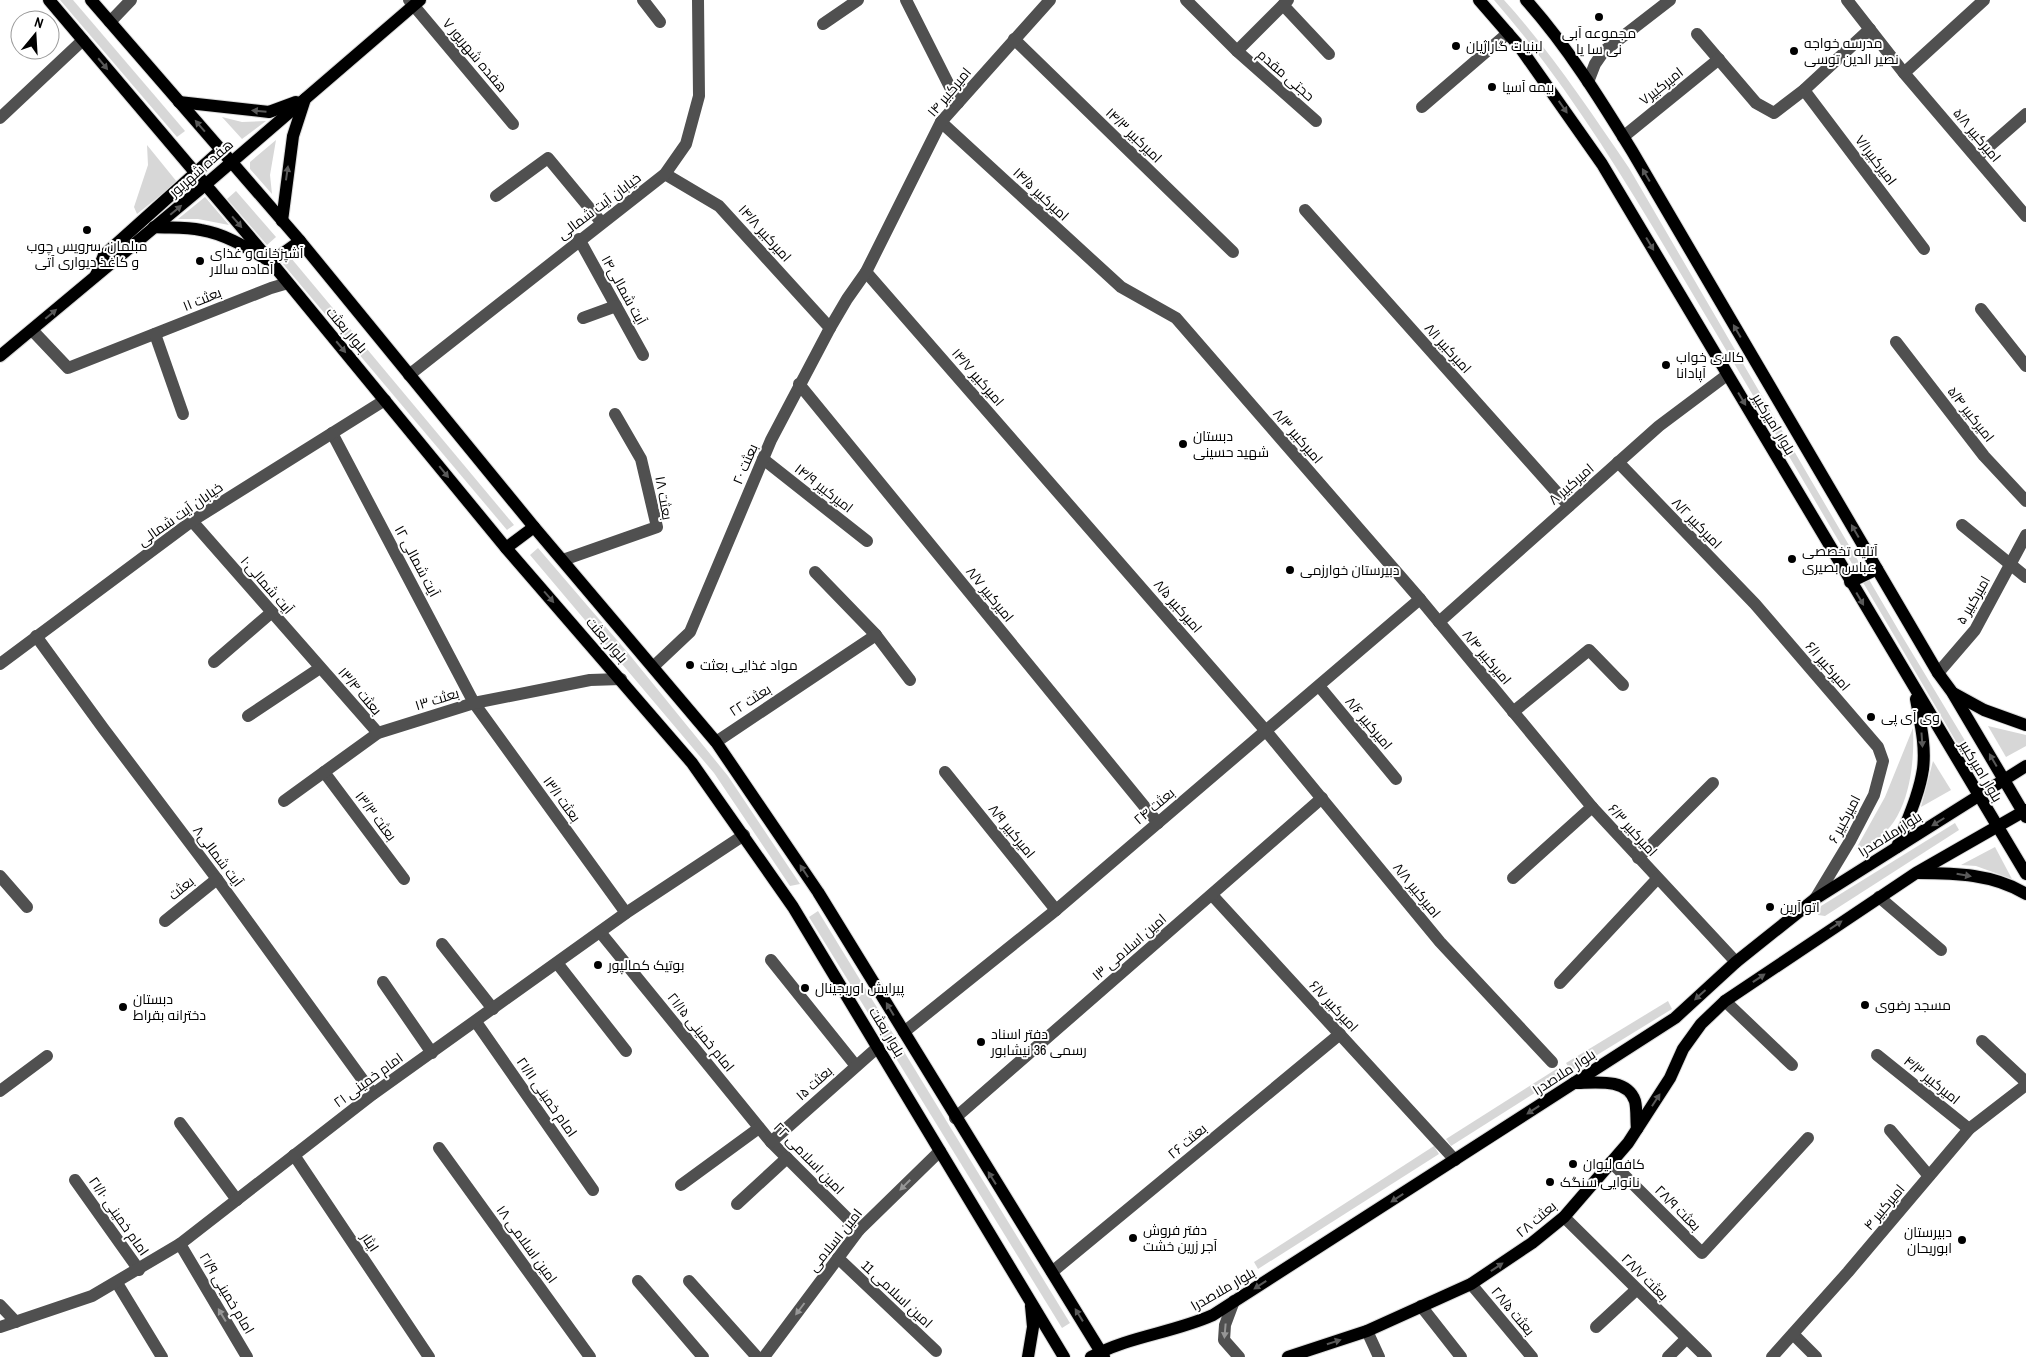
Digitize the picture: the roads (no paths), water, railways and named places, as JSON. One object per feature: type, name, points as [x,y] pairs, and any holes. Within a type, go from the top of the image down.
[{"type":"main road","name":"بلوار بعثت","points":[[48,0],[271,262],[506,548],[692,763],[793,907],[1064,1357]]},
{"type":"main road","name":"بلوار بعثت","points":[[91,0],[300,241],[534,527],[654,666],[716,742],[790,848],[955,1118],[1052,1272],[1098,1355]]},
{"type":"main road","name":"بلوار امیرکبیر","points":[[1479,0],[1508,33],[1602,164],[1915,692],[2026,874]]},
{"type":"main road","name":"بلوار امیرکبیر","points":[[1526,0],[1546,23],[1623,136],[1938,673],[1952,692],[2025,813]]},
{"type":"main road","name":"هفده شهریور","points":[[0,356],[232,162],[414,2]]},
{"type":"main road","points":[[179,102],[269,112],[305,98]]},
{"type":"main road","points":[[282,221],[293,136],[305,98]]},
{"type":"main road","points":[[95,277],[104,255],[221,150]]},
{"type":"main road","points":[[154,227],[200,229],[215,233],[242,244],[271,262],[300,241]]},
{"type":"main road","points":[[506,548],[534,527]]},
{"type":"main road","points":[[1850,582],[1877,569]]},
{"type":"main road","points":[[1897,847],[1913,804],[1922,769],[1923,740],[1915,692]]},
{"type":"main road","points":[[1952,692],[1984,710],[2026,725]]},
{"type":"main road","name":"بلوار ملاصدرا","points":[[1098,1355],[1193,1324],[1234,1301],[1675,1018],[1736,962],[1814,899],[2026,766]]},
{"type":"main road","points":[[1879,897],[1916,873],[2025,813]]},
{"type":"main road","points":[[1916,873],[1954,873],[1988,879],[2015,887],[2026,894]]},
{"type":"main road","name":"بعثت ۲۸","points":[[1288,1357],[1366,1331],[1471,1284],[1532,1243],[1564,1217],[1612,1162],[1637,1129],[1670,1078],[1683,1049],[1701,1024],[1724,1001],[1879,897]]},
{"type":"main road","points":[[1574,1083],[1608,1083],[1619,1085],[1630,1092],[1635,1102],[1637,1129]]},
{"type":"main road","points":[[1028,1357],[1033,1326],[1031,1301]]},
{"type":"street","points":[[110,22],[131,0]]},
{"type":"street","points":[[643,0],[660,22]]},
{"type":"street","name":"خیابان آیت شمالی","points":[[408,375],[579,239],[665,174],[686,144],[699,96],[698,0]]},
{"type":"street","points":[[823,24],[858,0]]},
{"type":"street","points":[[906,0],[958,103]]},
{"type":"street","name":"امیرکبیر ۱۴","points":[[866,272],[941,122],[1050,0]]},
{"type":"street","name":"حجتی مقدم","points":[[1186,0],[1237,51],[1316,121]]},
{"type":"street","points":[[1588,82],[1595,64],[1604,52],[1670,0]]},
{"type":"street","name":"امیرکبیر ۵/۸","points":[[1848,0],[1904,73],[2026,216]]},
{"type":"street","points":[[1904,73],[1984,0]]},
{"type":"street","name":"هفده شهریور ۷","points":[[414,2],[513,124]]},
{"type":"street","points":[[1237,51],[1285,2],[1329,54]]},
{"type":"street","points":[[1697,34],[1756,103],[1774,113],[1804,90],[1870,29]]},
{"type":"street","points":[[1422,108],[1508,33]]},
{"type":"street","points":[[0,118],[84,40]]},
{"type":"street","name":"امیرکبیر ۱۴/۳","points":[[1014,40],[1233,252]]},
{"type":"street","name":"امیرکبیر۷","points":[[1623,136],[1719,60]]},
{"type":"street","name":"امیرکبیر۷/۱","points":[[1804,90],[1924,249]]},
{"type":"street","points":[[1977,157],[2026,114]]},
{"type":"street","name":"امیرکبیر ۱۴/۵","points":[[941,122],[1121,287]]},
{"type":"street","points":[[496,196],[548,158],[601,222]]},
{"type":"street","name":"امیرکبیر ۱۴/۸","points":[[665,174],[719,206],[830,328]]},
{"type":"street","name":"امیرکبیر ۸/۱","points":[[1305,210],[1569,506]]},
{"type":"street","name":"آیت شمالی۱۴","points":[[579,239],[643,355]]},
{"type":"street","name":"بعثت ۲۰","points":[[654,666],[690,632],[763,459],[799,384],[847,299],[866,272]]},
{"type":"street","name":"امیرکبیر ۱۴/۷","points":[[866,272],[1066,501]]},
{"type":"street","name":"بعثت ۱۱","points":[[32,330],[68,368],[288,283]]},
{"type":"street","name":"امیرکبیر ۸/۳","points":[[1121,287],[1176,318],[1439,622]]},
{"type":"street","points":[[583,318],[616,306]]},
{"type":"street","points":[[1981,309],[2026,366]]},
{"type":"street","points":[[155,334],[183,414]]},
{"type":"street","name":"امیرکبیر ۵/۴","points":[[1896,342],[1984,456],[2026,501]]},
{"type":"street","name":"امیرکبیر ۸","points":[[1439,622],[1659,426],[1727,375]]},
{"type":"street","name":"امیرکبیر ۸/۷","points":[[799,384],[1158,823]]},
{"type":"street","name":"خیابان آیت شمالی","points":[[0,664],[192,521],[385,400]]},
{"type":"street","name":"بعثت ۱۸","points":[[563,560],[657,527],[641,459],[615,414]]},
{"type":"street","name":"آیت شمالی ۱۲","points":[[332,433],[474,703]]},
{"type":"street","name":"امیرکبیر ۱۴/۹","points":[[763,459],[867,541]]},
{"type":"street","name":"امیرکبیر ۸/۲","points":[[1618,462],[1755,604]]},
{"type":"street","name":"امیرکبیر ۸/۵","points":[[1066,501],[1266,730]]},
{"type":"street","name":"آیت شمالی۱۰","points":[[192,521],[320,668]]},
{"type":"street","points":[[1962,525],[2026,577]]},
{"type":"street","name":"امیرکبیر ۵","points":[[1938,673],[1975,630],[2026,535]]},
{"type":"street","points":[[816,572],[876,635],[910,680]]},
{"type":"street","name":"بعثت ۲۴","points":[[904,1032],[1056,910],[1420,599]]},
{"type":"street","name":"امیرکبیر ۶/۱","points":[[1755,604],[1878,747]]},
{"type":"street","points":[[214,662],[272,612]]},
{"type":"street","name":"امیرکبیر ۸/۴","points":[[1439,622],[1513,712]]},
{"type":"street","name":"بعثت ۲۲","points":[[716,742],[876,635]]},
{"type":"street","name":"آیت شمالی۸","points":[[36,636],[217,879],[373,1094]]},
{"type":"street","points":[[1513,712],[1589,650],[1623,685]]},
{"type":"street","points":[[248,716],[320,668]]},
{"type":"street","name":"بعثت ۱۳/۴","points":[[320,668],[378,733]]},
{"type":"street","name":"بعثت ۱۳","points":[[284,801],[378,733],[474,703],[590,680],[621,679]]},
{"type":"street","name":"امیرکبیر ۸/۶","points":[[1319,686],[1396,779]]},
{"type":"street","name":"بعثت ۱۳/۱","points":[[474,703],[626,913]]},
{"type":"street","name":"امیرکبیر ۶/۳","points":[[1513,712],[1592,807],[1736,962]]},
{"type":"street","name":"امیرکبیر ۸/۸","points":[[1266,730],[1440,942],[1552,1062]]},
{"type":"street","name":"امیرکبیر ۶","points":[[1814,899],[1850,841],[1874,795],[1883,761],[1878,747]]},
{"type":"street","name":"بعثت ۱۳/۳","points":[[324,772],[404,879]]},
{"type":"street","name":"امیرکبیر ۸/۹","points":[[945,772],[1056,910]]},
{"type":"street","points":[[1638,858],[1713,783]]},
{"type":"street","name":"امین اسلامی ۱۳","points":[[955,1118],[1322,798]]},
{"type":"street","points":[[1513,878],[1592,807]]},
{"type":"street","name":"امام خمینی ۲۱","points":[[0,1327],[92,1296],[139,1270],[180,1244],[373,1094],[626,913],[744,835]]},
{"type":"street","points":[[0,876],[28,907]]},
{"type":"street","name":"بعثت","points":[[165,921],[217,879]]},
{"type":"street","points":[[1560,983],[1657,879]]},
{"type":"street","name":"امیرکبیر ۶/۷","points":[[1212,895],[1455,1160]]},
{"type":"street","points":[[1879,897],[1941,950]]},
{"type":"street","name":"امام خمینی ۲۱/۱۵","points":[[600,932],[759,1128]]},
{"type":"street","points":[[442,944],[493,1009]]},
{"type":"street","points":[[771,960],[856,1066]]},
{"type":"street","points":[[557,963],[626,1050]]},
{"type":"street","points":[[383,982],[432,1053]]},
{"type":"street","points":[[1724,1001],[1792,1065]]},
{"type":"street","name":"امام خمینی ۲۱/۱۱","points":[[476,1022],[593,1190]]},
{"type":"street","name":"بعثت ۲۶","points":[[1052,1272],[1340,1034]]},
{"type":"street","points":[[1982,1041],[2025,1087]]},
{"type":"street","name":"بعثت ۱۵","points":[[771,1142],[878,1047]]},
{"type":"street","name":"امیرکبیر ۴/۳","points":[[1877,1055],[1970,1129]]},
{"type":"street","points":[[0,1091],[47,1056]]},
{"type":"street","name":"امیرکبیر ۴","points":[[1772,1357],[1970,1129],[2025,1087]]},
{"type":"street","points":[[180,1123],[237,1200]]},
{"type":"street","points":[[681,1185],[759,1128]]},
{"type":"street","name":"امین اسلامی ۲۲","points":[[759,1128],[786,1158],[859,1230]]},
{"type":"street","points":[[1890,1130],[1930,1176]]},
{"type":"street","name":"بعثت ۲۸/۹","points":[[1612,1162],[1702,1253],[1808,1138]]},
{"type":"street","name":"امین اسلامی ۱۸","points":[[439,1148],[590,1357]]},
{"type":"street","name":"امین اسلامی","points":[[764,1357],[859,1230],[940,1151]]},
{"type":"street","name":"ایثار","points":[[294,1155],[429,1357]]},
{"type":"street","points":[[737,1204],[786,1158]]},
{"type":"street","name":"امام خمینی ۲۱/۱۰","points":[[75,1180],[139,1270]]},
{"type":"street","name":"بعثت ۲۸/۷","points":[[1564,1217],[1706,1357]]},
{"type":"street","name":"امام خمینی ۲۱/۹","points":[[180,1244],[247,1357]]},
{"type":"street","name":"امین اسلامی 11","points":[[838,1258],[936,1351]]},
{"type":"street","points":[[689,1281],[757,1357]]},
{"type":"street","points":[[638,1282],[703,1357]]},
{"type":"street","points":[[117,1283],[162,1357]]},
{"type":"street","name":"بعثت ۲۸/۵","points":[[1471,1284],[1532,1357]]},
{"type":"street","points":[[1596,1327],[1636,1290]]},
{"type":"street","points":[[1234,1301],[1225,1325],[1224,1340],[1239,1357]]},
{"type":"street","points":[[0,1305],[16,1322]]},
{"type":"street","points":[[1421,1306],[1461,1357]]},
{"type":"street","points":[[1366,1331],[1379,1357]]},
{"type":"street","points":[[1793,1334],[1816,1357]]},
{"type":"street","points":[[1668,1357],[1686,1339]]},
{"type":"place","name":"مجموعه آبی نی سا یا","points":[[1599,17]]},
{"type":"place","name":"لبنیات گاراژیان","points":[[1456,46]]},
{"type":"place","name":"مدرسه خواجه نصیر الدین توسی","points":[[1794,51]]},
{"type":"place","name":"بیمه آسیا","points":[[1492,87]]},
{"type":"place","name":"مبلمان، سرویس چوب و کاغذ دیواری آتی","points":[[87,230]]},
{"type":"place","name":"آشپزخانه و غذای آماده سالار","points":[[200,261]]},
{"type":"place","name":"کالای خواب آپادانا","points":[[1666,365]]},
{"type":"place","name":"دبستان شهید حسینی","points":[[1183,444]]},
{"type":"place","name":"آتلیه تخصصی عباس بصیری","points":[[1792,559]]},
{"type":"place","name":"دبیرستان خوارزمی","points":[[1290,570]]},
{"type":"place","name":"مواد غذایی بعثت","points":[[690,665]]},
{"type":"place","name":"وی آی پی","points":[[1871,717]]},
{"type":"place","name":"اتو آرین","points":[[1770,907]]},
{"type":"place","name":"بوتیک کمالپور","points":[[598,965]]},
{"type":"place","name":"پیرایش اوریجینال","points":[[805,988]]},
{"type":"place","name":"مسجد رضوی","points":[[1865,1005]]},
{"type":"place","name":"دبستان دخترانه بقراط","points":[[123,1007]]},
{"type":"place","name":"دفتر اسناد رسمی 36 نیشابور","points":[[981,1042]]},
{"type":"place","name":"کافه لیوان","points":[[1573,1164]]},
{"type":"place","name":"نانوایی سنگک","points":[[1550,1182]]},
{"type":"place","name":"دفتر فروش آجر زرین خشت","points":[[1133,1238]]},
{"type":"place","name":"دبیرستان ابوریحان","points":[[1962,1240]]}]
